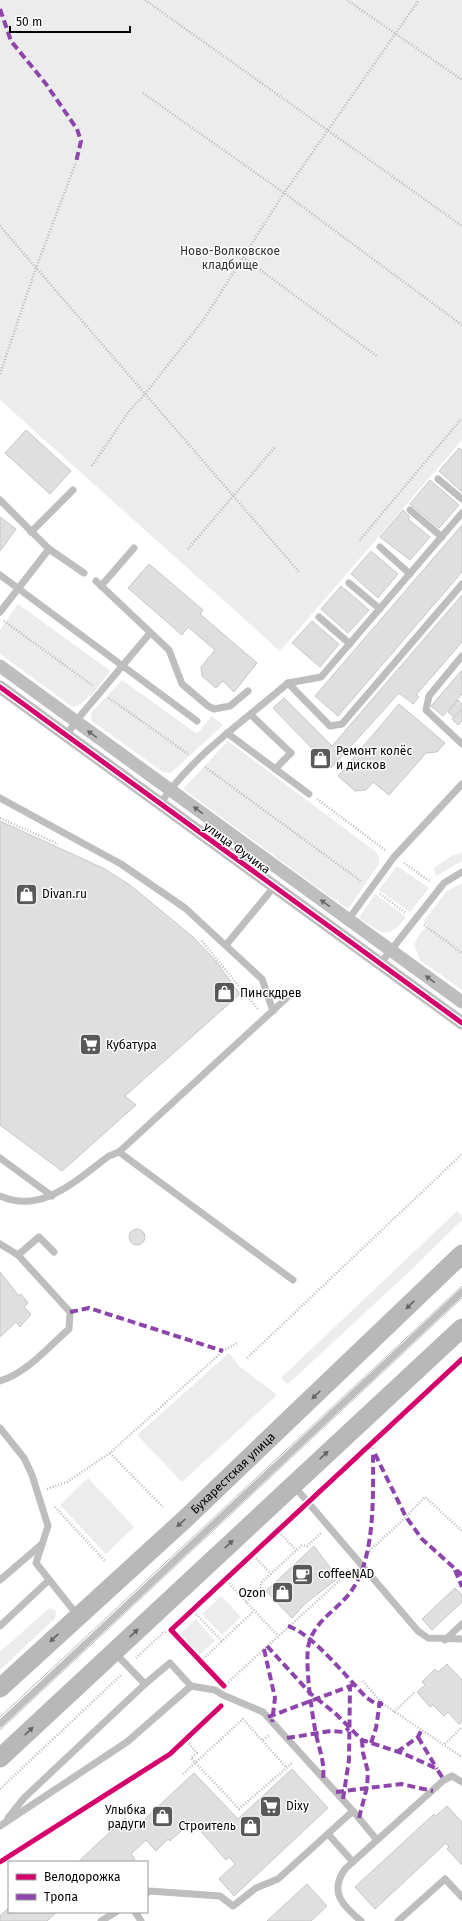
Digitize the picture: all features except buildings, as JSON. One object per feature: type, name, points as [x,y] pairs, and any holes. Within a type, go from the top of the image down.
[{"type":"main road","name":"Бухарестская улица","points":[[0,1688],[195,1510],[462,1254]]},
{"type":"main road","points":[[0,1758],[462,1328]]},
{"type":"street","name":"улица Фучика","points":[[0,666],[462,1002]]},
{"type":"street","name":"улица Фучика","points":[[0,687],[462,1023]]},
{"type":"lane","points":[[438,479],[462,499]]},
{"type":"lane","points":[[31,532],[73,490]]},
{"type":"lane","points":[[0,500],[48,549],[84,572]]},
{"type":"lane","points":[[410,510],[442,537]]},
{"type":"lane","points":[[160,804],[170,789],[197,761],[227,733],[288,683],[321,677],[462,513]]},
{"type":"lane","points":[[380,547],[410,574]]},
{"type":"lane","points":[[134,548],[98,584],[169,650],[182,684],[208,706],[214,709],[230,706],[248,691]]},
{"type":"lane","points":[[0,612],[48,549]]},
{"type":"lane","points":[[0,575],[197,721]]},
{"type":"lane","points":[[349,583],[380,609]]},
{"type":"lane","points":[[288,683],[330,726],[342,724],[462,584]]},
{"type":"lane","points":[[319,618],[350,644]]},
{"type":"lane","points":[[66,736],[150,633]]},
{"type":"lane","points":[[462,656],[428,696],[426,710],[462,744]]},
{"type":"lane","points":[[250,714],[291,753],[275,768]]},
{"type":"lane","points":[[227,733],[309,794]]},
{"type":"lane","points":[[348,920],[394,856],[462,784]]},
{"type":"lane","points":[[0,798],[133,872],[186,908],[262,979],[273,1011]]},
{"type":"lane","points":[[380,964],[414,918],[440,888],[451,878],[462,872]]},
{"type":"lane","points":[[226,945],[274,887]]},
{"type":"lane","points":[[0,1196],[8,1199],[35,1201],[52,1196],[109,1156],[119,1152],[292,993]]},
{"type":"lane","points":[[119,1152],[293,1280]]},
{"type":"lane","points":[[0,1158],[52,1196]]},
{"type":"lane","points":[[18,1255],[39,1237],[54,1252]]},
{"type":"lane","points":[[0,1244],[18,1255],[70,1312],[68,1329],[21,1371],[0,1381]]},
{"type":"lane","points":[[0,1724],[462,1292]]},
{"type":"lane","points":[[0,1428],[24,1458],[38,1493],[48,1526],[36,1563],[78,1616]]},
{"type":"lane","points":[[293,1484],[418,1631],[428,1638],[445,1640],[462,1639]]},
{"type":"lane","points":[[0,1580],[42,1543]]},
{"type":"lane","points":[[0,1626],[49,1580]]},
{"type":"lane","points":[[445,1640],[462,1624]]},
{"type":"lane","points":[[114,1652],[145,1684]]},
{"type":"lane","points":[[2,1824],[24,1798],[145,1684],[170,1663],[191,1686],[215,1690],[223,1695],[263,1712],[353,1811],[377,1840]]},
{"type":"lane","points":[[2,1824],[127,1742],[191,1686]]},
{"type":"lane","points":[[357,1920],[340,1900],[337,1892],[339,1877],[352,1862],[444,1780],[452,1776],[462,1782]]},
{"type":"lane","points":[[148,1893],[220,1896],[233,1906],[256,1888],[278,1879],[353,1811]]},
{"type":"lane","points":[[328,1834],[352,1862]]},
{"type":"lane","points":[[398,1921],[445,1879],[462,1897]]},
{"type":"lane","points":[[106,1920],[115,1913]]},
{"type":"lane","points":[[135,1913],[141,1921]]},
{"type":"path","points":[[145,0],[462,226]]},
{"type":"path","points":[[347,0],[396,32],[462,80]]},
{"type":"path","points":[[92,466],[130,410],[145,394],[204,319],[284,193],[419,0]]},
{"type":"path","points":[[143,93],[284,193],[462,325]]},
{"type":"path","points":[[0,374],[36,268],[76,162]]},
{"type":"path","points":[[0,226],[299,572]]},
{"type":"path","points":[[243,257],[378,357]]},
{"type":"path","points":[[360,540],[462,418]]},
{"type":"path","points":[[188,549],[275,447]]},
{"type":"path","points":[[0,618],[462,953]]},
{"type":"path","points":[[309,794],[440,888]]},
{"type":"path","points":[[0,818],[65,847]]},
{"type":"path","points":[[200,938],[246,995],[266,1017]]},
{"type":"path","points":[[241,999],[246,995]]},
{"type":"path","points":[[247,1358],[462,1154]]},
{"type":"path","points":[[38,1493],[67,1482],[110,1454],[223,1351],[237,1343]]},
{"type":"path","points":[[459,1361],[462,1358]]},
{"type":"path","points":[[372,1442],[373,1451]]},
{"type":"path","points":[[110,1454],[163,1507]]},
{"type":"path","points":[[38,1493],[52,1504],[105,1561]]},
{"type":"path","points":[[224,1686],[360,1562],[365,1555],[425,1497],[462,1531]]},
{"type":"path","points":[[246,1602],[261,1590],[261,1583],[296,1550],[302,1545],[307,1546],[329,1526]]},
{"type":"path","points":[[277,1530],[296,1550]]},
{"type":"path","points":[[252,1554],[270,1574]]},
{"type":"path","points":[[225,1579],[278,1636]]},
{"type":"path","points":[[192,1610],[222,1641]]},
{"type":"path","points":[[201,1661],[254,1611]]},
{"type":"path","points":[[0,1789],[115,1682],[163,1632],[171,1630],[219,1681]]},
{"type":"path","points":[[363,1681],[383,1704],[445,1744],[462,1757]]},
{"type":"path","points":[[394,1712],[415,1692]]},
{"type":"path","points":[[0,1862],[170,1754],[221,1706]]},
{"type":"path","points":[[183,1774],[243,1719],[286,1767]]},
{"type":"path","points":[[445,1744],[462,1727]]},
{"type":"path","points":[[263,1740],[271,1733]]},
{"type":"path","points":[[185,1739],[197,1753],[192,1758],[240,1809],[292,1762],[296,1767]]},
{"type":"green space","name":"Ново-Волковское кладбище","points":[[0,0],[462,0],[462,440],[280,651],[0,400]]},
{"type":"green space","points":[[18,604],[109,670],[109,673],[91,696],[89,696],[81,704],[73,707],[0,654],[0,630]]},
{"type":"green space","points":[[122,680],[197,734],[212,716],[223,725],[171,773],[163,772],[92,721],[91,713]]},
{"type":"green space","points":[[228,741],[376,852],[379,857],[379,864],[348,909],[338,902],[339,900],[337,899],[336,901],[183,789]]},
{"type":"green space","points":[[462,852],[462,861],[436,876],[434,868],[450,857]]},
{"type":"green space","points":[[397,866],[429,888],[410,912],[379,890]]},
{"type":"green space","points":[[462,883],[462,990],[420,960],[414,944],[421,932],[428,926],[423,922],[446,892]]},
{"type":"green space","points":[[375,894],[406,917],[399,925],[389,932],[379,931],[359,918]]},
{"type":"green space","points":[[457,1211],[462,1216],[462,1220],[412,1269],[288,1384],[281,1378]]},
{"type":"green space","points":[[229,1353],[239,1366],[277,1395],[182,1482],[137,1435]]},
{"type":"green space","points":[[88,1478],[134,1527],[106,1554],[60,1505]]},
{"type":"green space","points":[[221,1596],[241,1617],[222,1635],[202,1614]]},
{"type":"green space","points":[[49,1608],[56,1611],[55,1618],[0,1670],[0,1652]]},
{"type":"green space","points":[[196,1619],[215,1641],[199,1655],[180,1634]]},
{"type":"tram line","points":[[0,1717],[462,1286]]},
{"type":"tram line","points":[[0,1730],[462,1298]]},
{"type":"marked path","points":[[0,9],[11,41],[46,84],[77,129],[81,141],[76,162]]},
{"type":"marked path","points":[[70,1312],[89,1308],[223,1351]]},
{"type":"marked path","points":[[323,1778],[322,1761],[316,1734],[308,1674],[307,1662],[309,1643],[317,1627],[352,1590],[360,1576],[365,1560],[372,1523],[373,1451]]},
{"type":"marked path","points":[[375,1454],[406,1517],[422,1539],[462,1575]]},
{"type":"marked path","points":[[455,1570],[462,1587]]},
{"type":"marked path","points":[[288,1626],[298,1631],[319,1647],[367,1698],[376,1704],[383,1704]]},
{"type":"marked path","points":[[267,1646],[311,1694],[336,1714],[362,1740],[402,1753],[429,1765],[437,1769],[444,1780]]},
{"type":"marked path","points":[[264,1649],[275,1698],[272,1722]]},
{"type":"marked path","points":[[268,1717],[353,1685]]},
{"type":"marked path","points":[[343,1799],[349,1760],[350,1686]]},
{"type":"marked path","points":[[371,1743],[376,1728],[380,1701]]},
{"type":"marked path","points":[[287,1738],[331,1731],[344,1732],[349,1728]]},
{"type":"marked path","points":[[397,1752],[418,1737],[422,1729]]},
{"type":"marked path","points":[[418,1737],[437,1769]]},
{"type":"marked path","points":[[359,1818],[367,1787],[368,1772],[363,1753],[362,1740]]},
{"type":"marked path","points":[[336,1792],[401,1784],[433,1791]]},
{"type":"cycle path","points":[[0,687],[462,1023]]},
{"type":"cycle path","points":[[224,1686],[171,1630],[462,1359]]},
{"type":"cycle path","points":[[0,1862],[170,1754],[221,1706]]},
{"type":"place","name":"Ремонт колёс и дисков","points":[[321,758]]},
{"type":"place","name":"Divan.ru","points":[[26,894]]},
{"type":"place","name":"Пинскдрев","points":[[225,993]]},
{"type":"place","name":"Кубатура","points":[[91,1045]]},
{"type":"place","name":"coffeeNAD","points":[[302,1574]]},
{"type":"place","name":"Ozon","points":[[282,1593]]},
{"type":"place","name":"Dixy","points":[[271,1806]]},
{"type":"place","name":"Улыбка радуги","points":[[162,1817]]},
{"type":"place","name":"Строитель","points":[[251,1826]]}]
